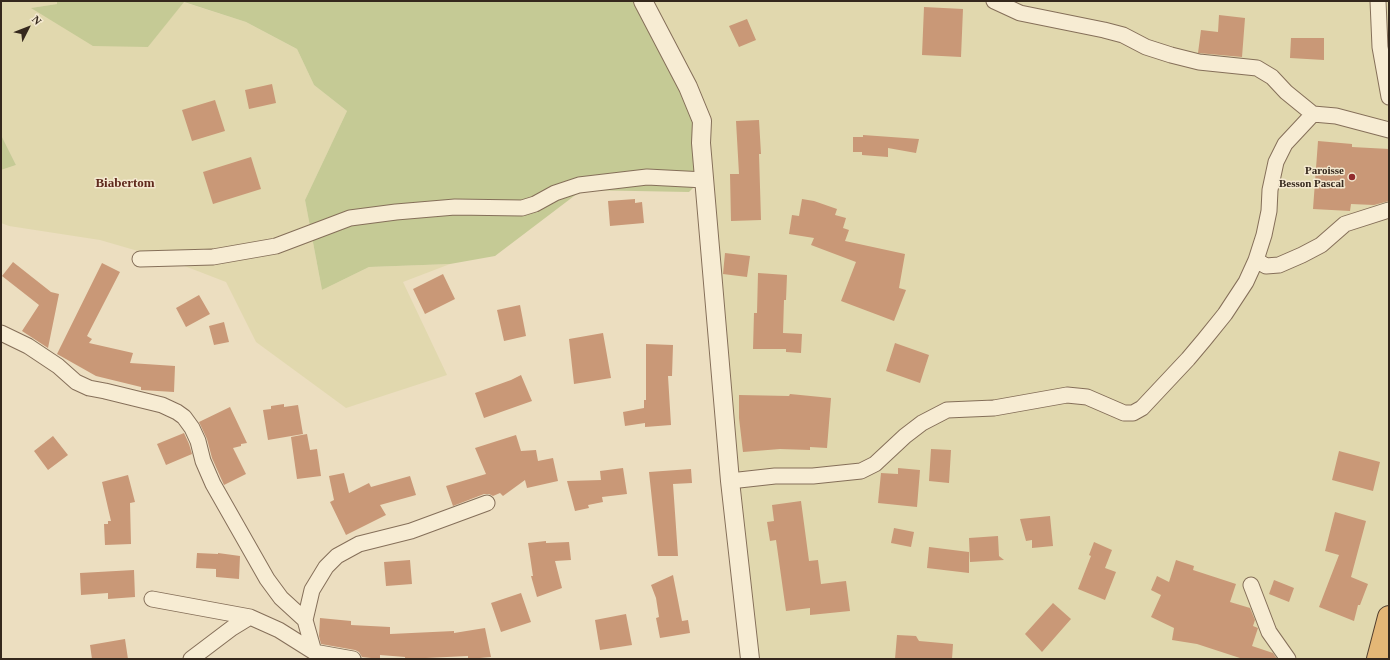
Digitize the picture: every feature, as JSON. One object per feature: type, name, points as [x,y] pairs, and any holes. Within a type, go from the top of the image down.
[{"type":"highway","points":[[1378,659],[1389,618]]},
{"type":"street","points":[[643,1],[688,87],[702,121],[701,143],[730,481],[750,659]]},
{"type":"street","points":[[994,1],[1020,13],[1123,35],[1146,47],[1199,62],[1257,68],[1272,77],[1286,92],[1313,114],[1336,116],[1389,130]]},
{"type":"street","points":[[1378,1],[1380,47],[1389,97]]},
{"type":"street","points":[[730,481],[775,476],[814,476],[861,470],[875,464],[905,436],[922,423],[947,410],[994,408],[1067,395],[1087,397],[1124,413],[1133,413],[1142,408],[1204,340],[1225,314],[1246,282],[1256,260],[1269,211],[1270,190],[1276,162],[1285,144],[1313,114]]},
{"type":"street","points":[[140,259],[180,259],[221,256],[276,246],[350,218],[455,207],[504,209],[522,208],[579,185],[647,177],[705,180]]},
{"type":"street","points":[[1256,260],[1266,266],[1279,265],[1321,245],[1345,224],[1389,210]]},
{"type":"street","points":[[1,333],[28,346],[58,366],[76,382],[89,388],[162,405],[184,417],[195,434],[203,461],[213,484],[267,579],[281,598],[305,620]]},
{"type":"street","points":[[314,652],[305,620],[312,590],[326,567],[337,556],[359,544],[411,531],[487,503]]},
{"type":"street","points":[[1251,584],[1269,632],[1288,659]]},
{"type":"street","points":[[152,599],[250,617],[279,630],[314,652],[353,659]]},
{"type":"street","points":[[191,659],[232,628],[250,617]]},
{"type":"shaded area","points":[[1,1],[57,1],[57,4],[32,8],[148,47],[183,2],[246,22],[297,49],[314,85],[347,111],[305,200],[322,290],[369,267],[450,264],[403,282],[447,375],[346,408],[256,342],[226,282],[169,260],[100,240],[9,226],[1,223],[1,170],[16,165],[1,135]]},
{"type":"shaded area","points":[[647,1],[1389,1],[1389,659],[757,659],[727,419],[712,169]]},
{"type":"green space","points":[[57,1],[647,1],[709,117],[712,169],[689,192],[582,190],[495,256],[450,264],[369,267],[322,290],[305,200],[347,111],[314,85],[297,49],[246,22],[184,2],[148,47],[93,46],[31,8],[57,4]]},
{"type":"green space","points":[[1,135],[16,165],[1,170]]},
{"type":"building","points":[[924,7],[963,9],[961,57],[922,55]]},
{"type":"building","points":[[1219,15],[1245,18],[1242,57],[1198,53],[1201,30],[1218,32]]},
{"type":"building","points":[[747,19],[756,40],[739,47],[729,26]]},
{"type":"building","points":[[1291,38],[1324,38],[1324,60],[1290,58]]},
{"type":"building","points":[[272,84],[276,103],[249,109],[245,90]]},
{"type":"building","points":[[215,100],[225,131],[192,141],[182,110]]},
{"type":"building","points":[[759,120],[761,154],[759,154],[761,220],[731,221],[730,174],[739,174],[736,121]]},
{"type":"building","points":[[863,135],[919,139],[916,153],[888,148],[888,157],[862,155],[862,152],[853,152],[853,137],[863,137]]},
{"type":"building","name":"Paroisse Besson Pascal","points":[[1318,141],[1352,144],[1352,147],[1389,149],[1389,201],[1374,205],[1351,204],[1350,211],[1313,209]]},
{"type":"building","points":[[251,157],[261,189],[213,204],[203,172]]},
{"type":"building","points":[[635,199],[635,203],[642,202],[644,223],[610,226],[608,201]]},
{"type":"building","points":[[802,199],[814,201],[837,209],[835,215],[846,218],[843,228],[849,230],[845,241],[905,254],[899,288],[906,290],[894,321],[841,301],[856,262],[811,245],[814,238],[789,234],[792,215],[799,216]]},
{"type":"building","points":[[725,253],[750,256],[747,277],[723,274]]},
{"type":"building","points":[[13,262],[51,292],[59,294],[48,348],[22,331],[39,305],[2,276]]},
{"type":"building","points":[[102,263],[120,272],[87,336],[92,339],[89,343],[133,353],[130,363],[175,366],[174,392],[141,390],[141,387],[96,376],[57,354]]},
{"type":"building","points":[[758,273],[787,275],[786,300],[784,300],[783,333],[802,334],[801,353],[786,352],[786,349],[753,349],[754,313],[757,313]]},
{"type":"building","points":[[443,274],[455,299],[425,314],[413,289]]},
{"type":"building","points":[[199,295],[210,314],[186,327],[176,308]]},
{"type":"building","points":[[520,305],[526,336],[504,341],[497,310]]},
{"type":"building","points":[[224,322],[229,342],[214,345],[209,326]]},
{"type":"building","points":[[603,333],[611,378],[574,384],[569,339]]},
{"type":"building","points":[[895,343],[929,355],[920,383],[886,371]]},
{"type":"building","points":[[646,344],[673,345],[672,376],[668,376],[671,425],[645,427],[645,423],[625,426],[623,412],[644,408],[644,400],[646,400]]},
{"type":"building","points":[[521,375],[532,401],[484,418],[475,393]]},
{"type":"building","points":[[790,394],[831,398],[827,448],[810,447],[810,450],[780,449],[743,452],[739,418],[739,395],[789,396]]},
{"type":"building","points":[[284,404],[284,407],[298,405],[303,434],[268,440],[263,410],[271,409],[271,406]]},
{"type":"building","points":[[230,407],[247,443],[233,448],[246,474],[224,485],[199,422]]},
{"type":"building","points":[[184,433],[192,454],[166,465],[157,444]]},
{"type":"building","points":[[307,434],[310,450],[317,449],[321,476],[297,479],[291,437]]},
{"type":"building","points":[[516,435],[521,451],[536,450],[538,461],[553,458],[558,481],[527,488],[525,480],[503,496],[500,493],[493,496],[484,494],[453,506],[446,486],[486,474],[475,448]]},
{"type":"building","points":[[53,436],[68,455],[48,470],[34,451]]},
{"type":"building","points":[[931,449],[951,450],[949,483],[929,481]]},
{"type":"building","points":[[1339,451],[1380,462],[1373,491],[1332,480]]},
{"type":"building","points":[[623,468],[627,494],[602,497],[603,502],[588,505],[589,508],[575,511],[567,481],[601,480],[600,471]]},
{"type":"building","points":[[898,468],[920,470],[917,507],[878,503],[881,473],[898,474]]},
{"type":"building","points":[[691,469],[692,483],[673,484],[678,556],[658,556],[649,472]]},
{"type":"building","points":[[344,473],[349,493],[369,483],[371,487],[410,476],[416,495],[380,505],[386,515],[346,535],[330,502],[334,500],[329,476]]},
{"type":"building","points":[[128,475],[135,502],[130,503],[131,544],[105,545],[104,524],[108,524],[108,521],[111,521],[102,482]]},
{"type":"building","points":[[801,501],[809,561],[818,560],[821,584],[846,581],[850,611],[810,615],[810,608],[786,611],[776,540],[770,541],[767,522],[774,521],[772,505]]},
{"type":"building","points":[[1335,512],[1366,521],[1351,577],[1368,584],[1360,605],[1358,605],[1354,621],[1319,607],[1339,555],[1325,551]]},
{"type":"building","points":[[1050,516],[1053,546],[1032,548],[1032,540],[1026,541],[1020,519]]},
{"type":"building","points":[[894,528],[914,532],[911,547],[891,543]]},
{"type":"building","points":[[998,536],[999,556],[1004,560],[970,562],[969,538]]},
{"type":"building","points":[[546,541],[546,543],[569,542],[571,560],[555,561],[562,588],[537,597],[531,576],[533,576],[528,543]]},
{"type":"building","points":[[1094,542],[1112,550],[1105,568],[1116,572],[1105,600],[1078,589],[1091,556],[1089,555]]},
{"type":"building","points":[[929,547],[969,552],[969,573],[927,568]]},
{"type":"building","points":[[197,553],[218,553],[240,556],[239,579],[216,577],[216,569],[196,568]]},
{"type":"building","points":[[410,560],[412,584],[386,586],[384,562]]},
{"type":"building","points":[[1176,560],[1194,566],[1193,570],[1236,584],[1230,602],[1250,608],[1255,620],[1253,626],[1258,628],[1252,646],[1273,653],[1277,659],[1243,659],[1197,644],[1172,640],[1174,628],[1151,617],[1161,595],[1151,590],[1157,576],[1169,582]]},
{"type":"building","points":[[134,570],[135,597],[108,599],[108,593],[81,595],[80,573]]},
{"type":"building","points":[[673,575],[682,621],[688,620],[690,633],[660,638],[656,618],[659,617],[656,598],[651,585]]},
{"type":"building","points":[[1274,580],[1294,588],[1289,602],[1269,594]]},
{"type":"building","points":[[521,593],[531,622],[501,632],[491,603]]},
{"type":"building","points":[[1053,603],[1071,619],[1042,652],[1025,634]]},
{"type":"building","points":[[626,614],[632,645],[600,650],[595,620]]},
{"type":"building","points":[[320,618],[351,621],[351,625],[390,627],[390,634],[454,631],[454,633],[485,628],[491,657],[468,659],[468,656],[405,659],[405,657],[380,655],[380,659],[362,657],[359,652],[355,650],[321,644],[319,636]]},
{"type":"building","points":[[897,635],[916,636],[919,641],[953,644],[952,659],[895,659]]},
{"type":"building","points":[[125,639],[128,659],[92,659],[90,645]]},
{"type":"place","name":"Paroisse Besson Pascal","points":[[1352,177]]},
{"type":"district","name":"Biabertom","points":[[125,184]]}]
